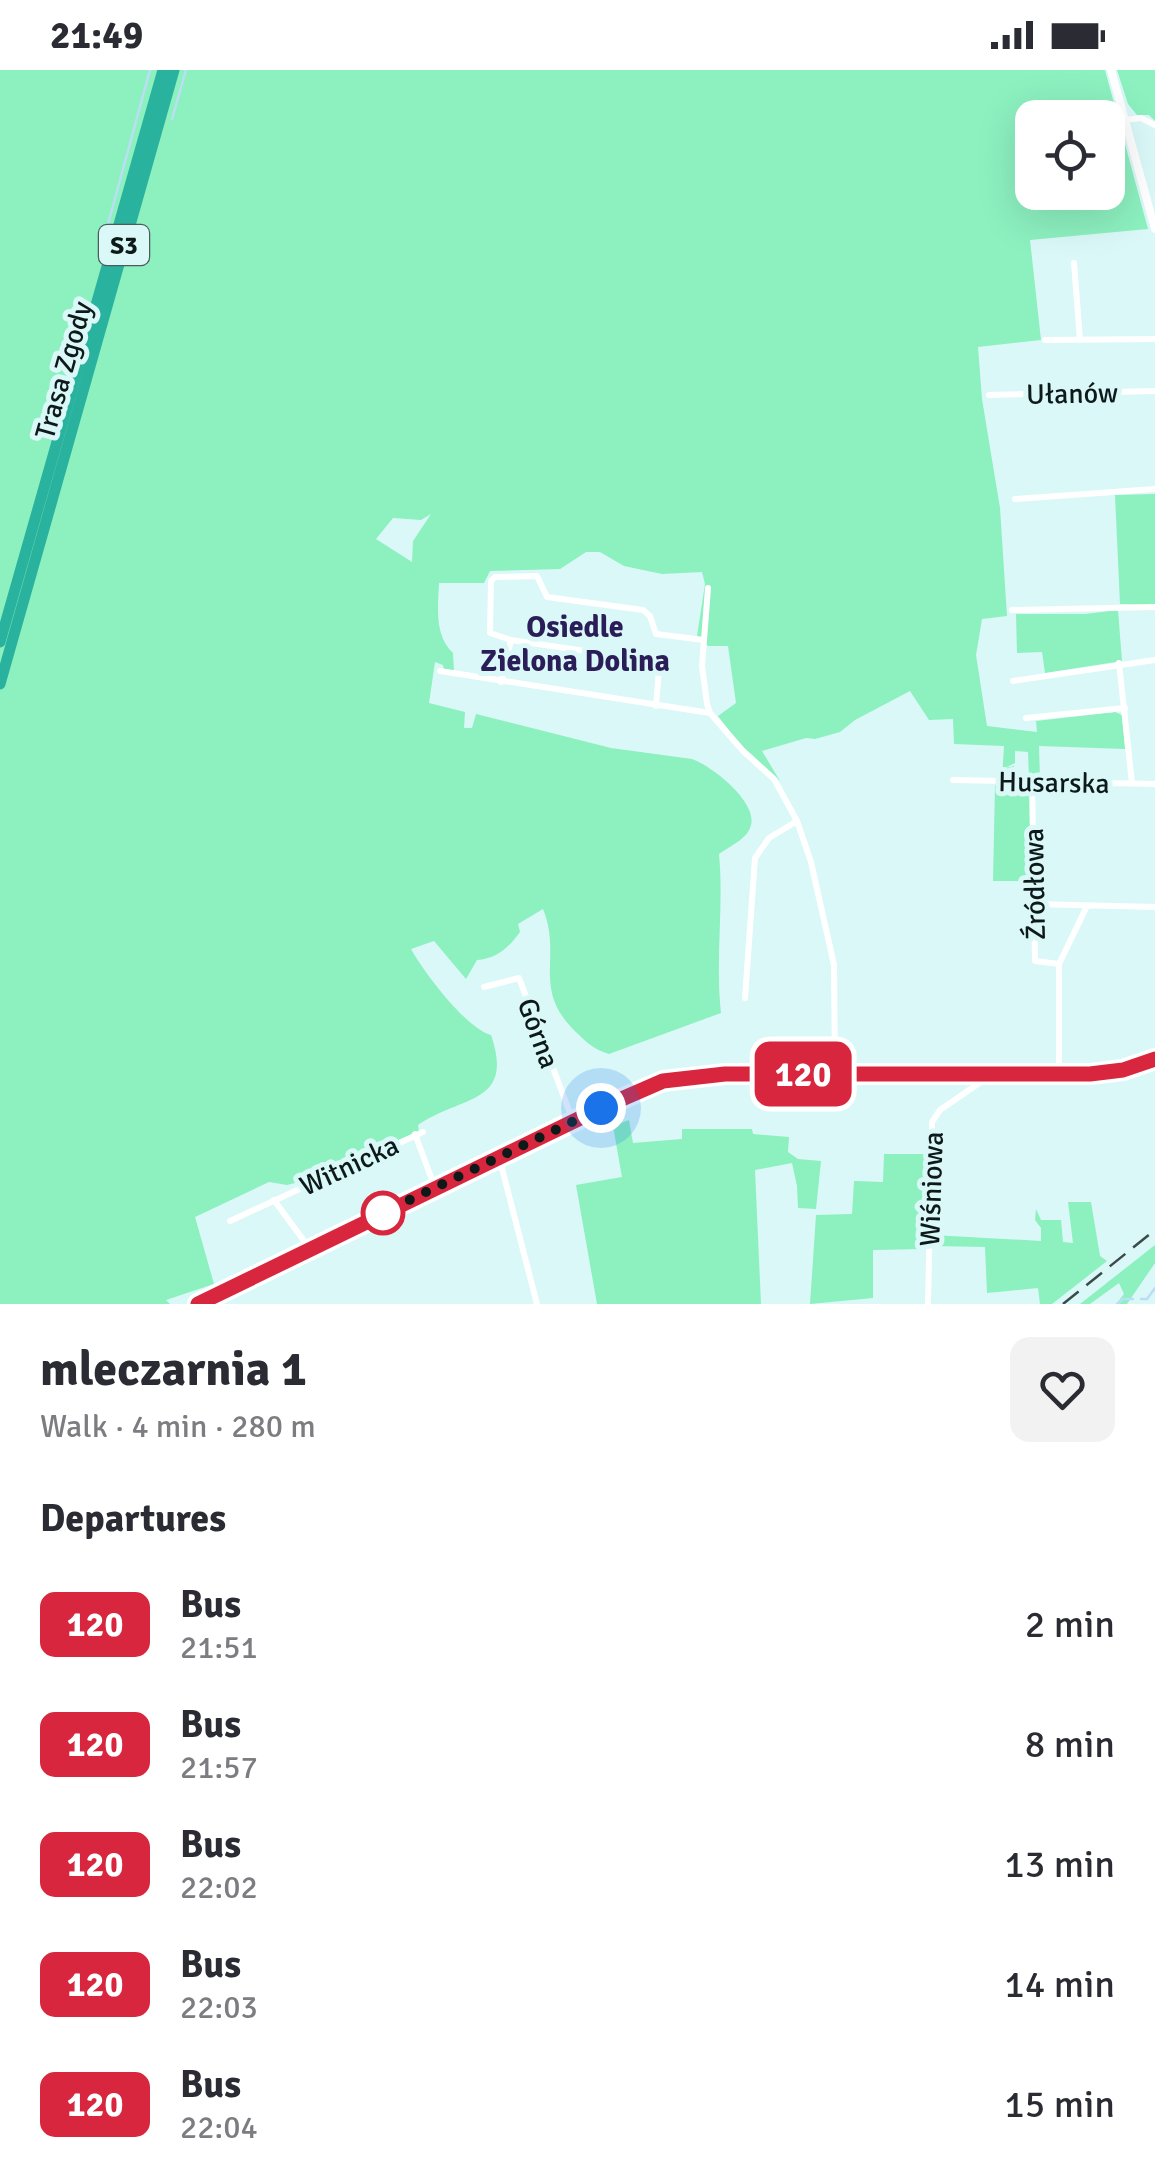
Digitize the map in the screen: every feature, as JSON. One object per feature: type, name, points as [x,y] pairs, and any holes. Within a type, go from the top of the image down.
[{"type":"highway","name":"Trasa Zgody","points":[[0,642],[162,70]]},
{"type":"highway","name":"Trasa Zgody","points":[[0,684],[174,70]]},
{"type":"main road","points":[[198,1304],[640,1089],[676,1079],[725,1074],[1104,1073],[1155,1059]]},
{"type":"street","points":[[1111,70],[1119,100]]},
{"type":"street","points":[[1155,125],[1142,118],[1125,120],[1155,228]]},
{"type":"street","points":[[1074,263],[1080,340]]},
{"type":"street","points":[[1044,340],[1155,339]]},
{"type":"street","name":"Ułanów","points":[[989,395],[1155,391]]},
{"type":"street","points":[[1016,499],[1155,489]]},
{"type":"street","points":[[656,706],[659,670],[652,661],[496,636],[488,628],[489,584],[495,577],[537,576],[548,597],[642,610],[650,616],[656,634],[704,640]]},
{"type":"street","points":[[708,588],[702,666],[710,713],[742,751],[774,779],[797,821],[811,862],[834,965],[835,1074]]},
{"type":"street","points":[[1012,610],[1155,607]]},
{"type":"street","points":[[500,682],[511,640]]},
{"type":"street","points":[[1012,680],[1155,660]]},
{"type":"street","points":[[1118,663],[1132,783]]},
{"type":"street","points":[[440,671],[710,713]]},
{"type":"street","points":[[1026,718],[1125,708]]},
{"type":"street","name":"Husarska","points":[[953,780],[1155,784]]},
{"type":"street","name":"Źródłowa","points":[[1032,782],[1035,961],[1059,964]]},
{"type":"street","points":[[745,998],[755,858],[769,838],[797,821]]},
{"type":"street","points":[[1035,904],[1155,906]]},
{"type":"street","name":"Źródłowa","points":[[1059,1074],[1059,964],[1087,906]]},
{"type":"street","name":"Górna","points":[[484,987],[519,978],[573,1121]]},
{"type":"street","points":[[968,1092],[972,1074]]},
{"type":"street","name":"Wiśniowa","points":[[928,1304],[932,1122],[940,1110],[993,1074]]},
{"type":"street","name":"Witnicka","points":[[230,1221],[419,1133],[435,1188]]},
{"type":"street","points":[[499,1157],[537,1304]]},
{"type":"street","name":"Witnicka","points":[[274,1200],[310,1249]]},
{"type":"green space","points":[[0,70],[1105,70],[1113,100],[1015,100],[1015,210],[1125,210],[1125,144],[1148,229],[1030,240],[1041,340],[978,347],[982,399],[1000,508],[1007,616],[982,619],[976,655],[987,726],[1037,732],[1036,721],[1115,712],[1122,715],[1125,749],[1039,746],[1040,780],[1029,779],[1028,752],[1015,751],[1015,763],[1005,768],[1014,766],[1015,779],[1002,778],[1004,746],[954,744],[953,719],[929,720],[910,691],[840,732],[762,751],[780,781],[738,742],[718,716],[736,703],[728,646],[708,646],[697,636],[705,584],[702,572],[662,574],[624,566],[600,552],[586,552],[560,569],[490,571],[484,583],[439,583],[440,629],[453,653],[454,672],[435,662],[429,703],[465,712],[464,728],[472,728],[476,714],[611,748],[692,759],[711,769],[742,797],[751,818],[750,828],[719,854],[721,1013],[609,1054],[595,1048],[563,1017],[555,1002],[543,909],[518,924],[520,932],[502,951],[477,960],[466,979],[434,941],[411,949],[458,1011],[491,1035],[497,1058],[490,1086],[480,1095],[418,1125],[419,1132],[303,1181],[287,1185],[269,1182],[195,1217],[214,1284],[166,1300],[170,1304],[0,1304]],"holes":[[[431,514],[413,541],[412,562],[376,539],[393,518],[421,520]]]},
{"type":"green space","points":[[1117,70],[1155,70],[1155,121],[1149,115],[1137,115],[1128,104]]},
{"type":"green space","points":[[1155,494],[1155,605],[1120,604],[1115,495]]},
{"type":"green space","points":[[1118,610],[1122,661],[1045,673],[1042,652],[1017,653],[1016,614]]},
{"type":"green space","points":[[995,785],[1027,786],[1030,790],[1030,881],[993,881]]},
{"type":"green space","points":[[629,1120],[633,1143],[682,1139],[682,1129],[752,1129],[753,1134],[789,1137],[788,1152],[798,1159],[821,1161],[816,1209],[798,1208],[792,1163],[755,1170],[761,1304],[597,1304],[576,1185],[622,1177],[613,1126]]},
{"type":"green space","points":[[884,1154],[925,1154],[924,1249],[873,1250],[873,1298],[810,1304],[816,1215],[852,1214],[854,1181],[883,1182]]},
{"type":"green space","points":[[1068,1202],[1091,1202],[1100,1256],[1107,1261],[1052,1304],[1040,1304],[1038,1288],[987,1293],[985,1247],[932,1246],[932,1235],[1041,1241],[1036,1209],[1041,1220],[1061,1220],[1063,1242],[1073,1243]]},
{"type":"green space","points":[[1155,1245],[1155,1263],[1127,1304],[1116,1304],[1124,1294],[1119,1283],[1090,1304],[1080,1304]]},
{"type":"waterway","points":[[105,235],[150,70]]},
{"type":"waterway","points":[[172,119],[186,70]]},
{"type":"waterway","points":[[1141,1299],[1147,1299],[1155,1288]]},
{"type":"waterway","points":[[1117,1304],[1133,1299]]},
{"type":"railway","points":[[1063,1304],[1155,1230]]},
{"type":"bus line","name":"120","points":[[198,1304],[663,1081],[725,1074],[1090,1074],[1123,1070],[1155,1059]]},
{"type":"district","name":"Osiedle Zielona Dolina","points":[[575,644]]},
{"type":"route","points":[[383,1213],[372,1218],[601,1108]]}]
